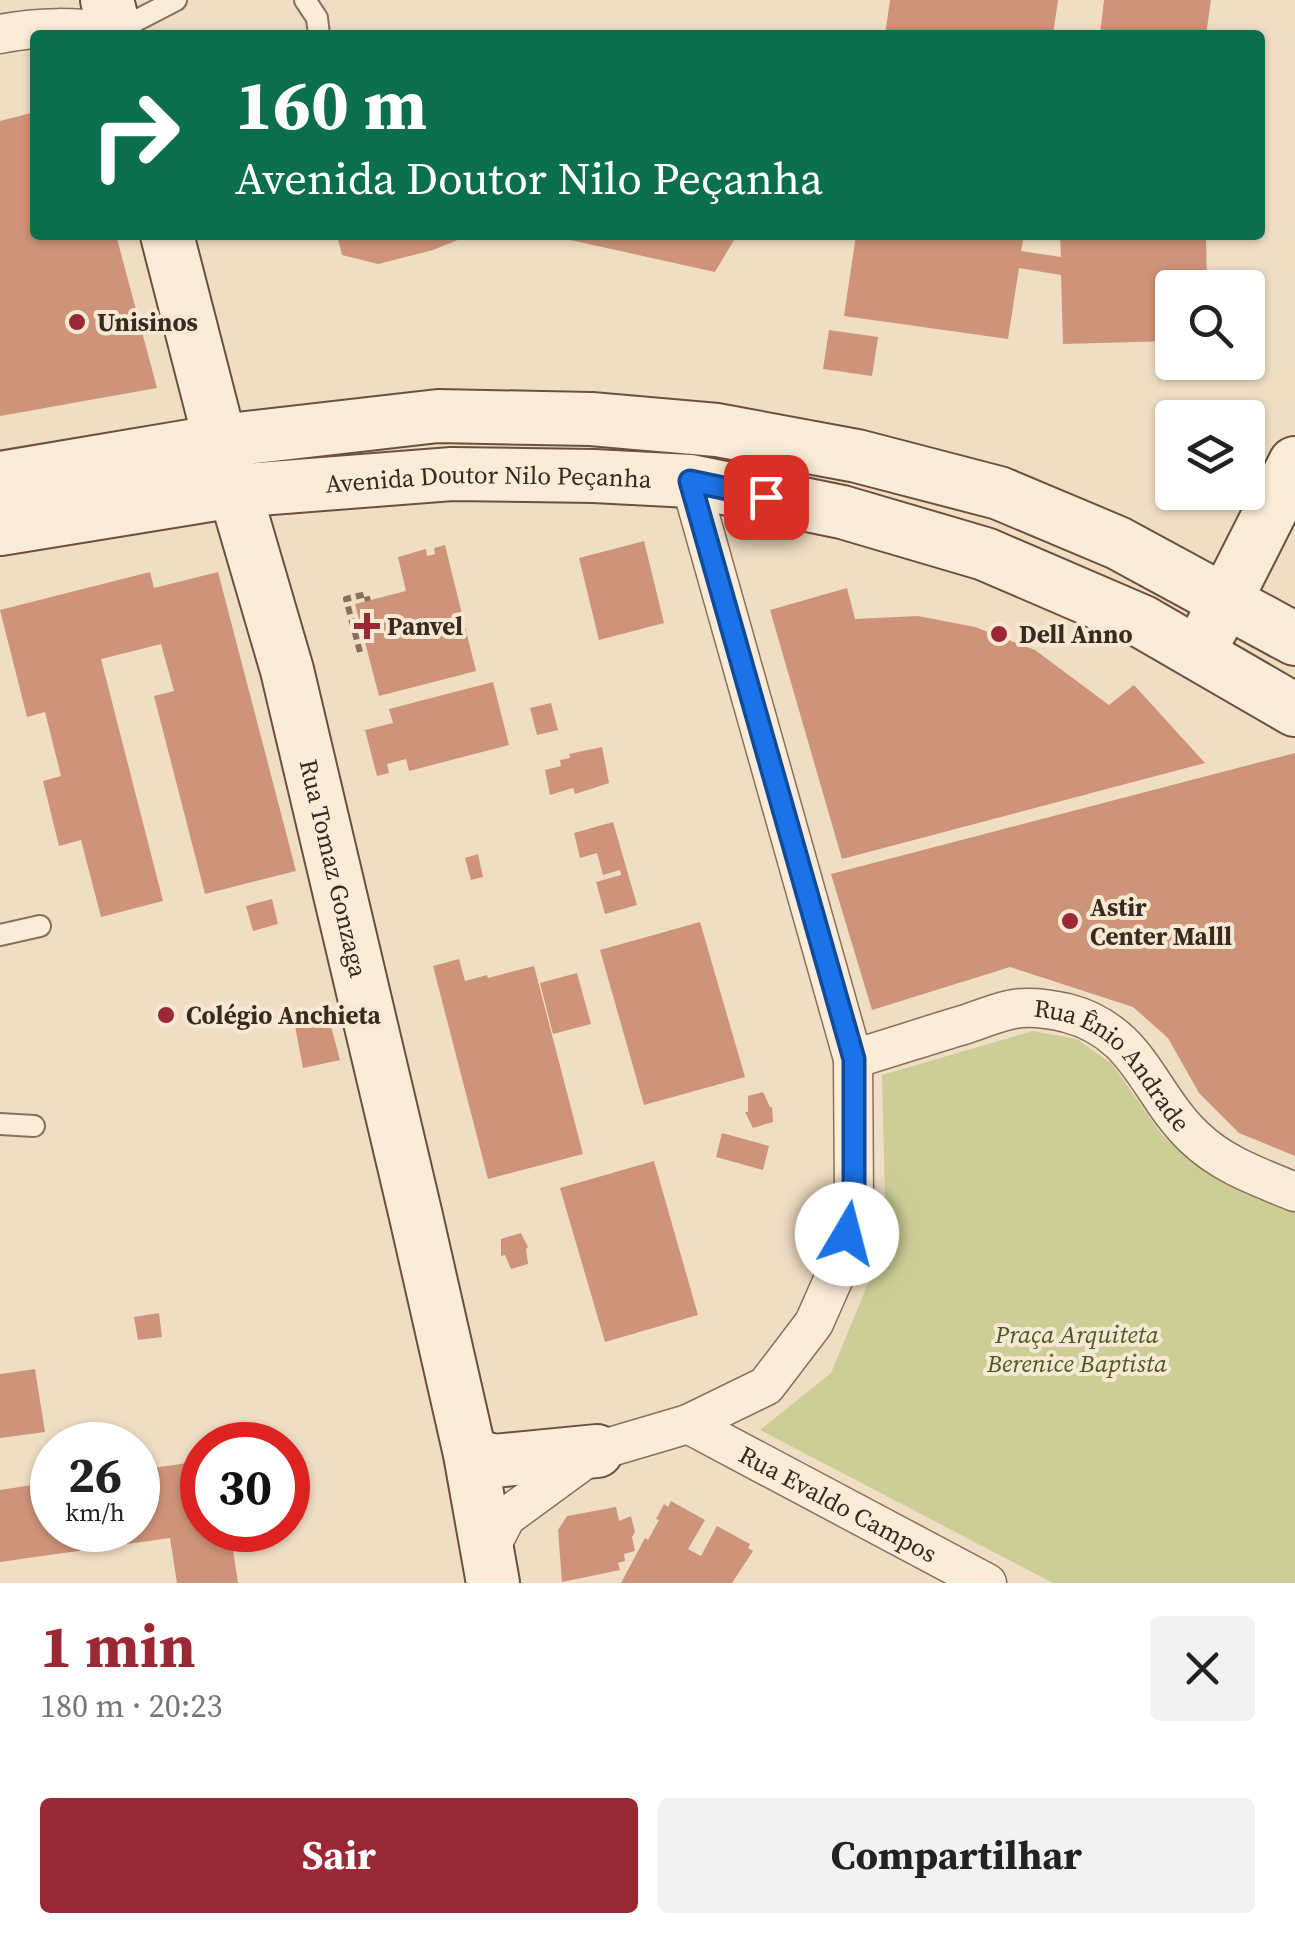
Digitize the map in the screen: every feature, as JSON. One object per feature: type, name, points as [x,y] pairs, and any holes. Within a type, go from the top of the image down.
[{"type":"main road","name":"Rua Tomaz Gonzaga","points":[[168,240],[234,491],[287,670],[416,1212],[470,1454],[486,1549]]},
{"type":"main road","points":[[0,478],[220,440],[438,416],[591,419],[717,430],[857,456],[999,493],[1118,542],[1295,639]]},
{"type":"main road","points":[[1200,653],[1295,463]]},
{"type":"main road","name":"Avenida Doutor Nilo Peçanha","points":[[0,529],[234,491],[452,474],[690,481],[842,512],[985,554],[1109,606],[1200,653],[1295,710]]},
{"type":"main road","points":[[470,1454],[494,1461],[597,1450]]},
{"type":"street","points":[[0,34],[36,27],[112,22]]},
{"type":"street","points":[[486,1549],[496,1490],[508,1481],[688,1424],[766,1386],[814,1322],[840,1264],[854,1203],[854,1059],[690,481]]},
{"type":"street","name":"Rua Ênio Andrade","points":[[854,1059],[1015,1009],[1046,1008],[1075,1016],[1100,1026],[1122,1042],[1175,1116],[1210,1152],[1295,1192]]},
{"type":"street","name":"Rua Evaldo Campos","points":[[688,1424],[988,1583]]},
{"type":"lane","points":[[112,22],[176,0]]},
{"type":"lane","points":[[304,0],[317,18],[318,30]]},
{"type":"lane","points":[[1,940],[40,926]]},
{"type":"lane","points":[[0,1124],[34,1126]]},
{"type":"path","points":[[360,652],[346,599],[366,594],[368,601]]},
{"type":"green space","name":"Praça Arquiteta Berenice Baptista","points":[[1033,1031],[1077,1039],[1112,1064],[1162,1135],[1214,1178],[1295,1211],[1295,1583],[1053,1583],[760,1430],[831,1373],[886,1240],[882,1075]]},
{"type":"building","points":[[890,0],[1058,0],[1054,30],[886,30]]},
{"type":"building","points":[[1104,0],[1211,0],[1207,30],[1101,30]]},
{"type":"building","name":"Unisinos","points":[[30,113],[30,240],[117,240],[157,388],[0,416],[0,121]]},
{"type":"building","points":[[338,240],[458,240],[378,264],[342,255]]},
{"type":"building","points":[[571,240],[734,240],[715,272]]},
{"type":"building","points":[[855,240],[1023,240],[1021,251],[1061,257],[1060,240],[1206,240],[1207,270],[1155,270],[1155,341],[1063,344],[1061,275],[1019,268],[1008,339],[844,316]]},
{"type":"building","points":[[829,330],[878,337],[872,376],[823,369]]},
{"type":"building","points":[[644,541],[664,623],[599,640],[579,558]]},
{"type":"building","points":[[445,545],[476,671],[379,696],[355,604],[406,591],[398,557],[426,549],[427,556],[435,554],[434,548]]},
{"type":"building","points":[[150,572],[154,588],[218,572],[296,871],[205,894],[154,696],[174,691],[161,644],[101,659],[163,901],[101,917],[81,840],[59,846],[43,781],[61,776],[45,712],[27,717],[0,610]]},
{"type":"building","points":[[847,588],[855,619],[918,616],[975,627],[1035,650],[1109,705],[1134,685],[1205,763],[842,859],[770,610]]},
{"type":"building","points":[[493,682],[509,745],[409,771],[406,759],[387,764],[389,773],[377,776],[365,730],[393,723],[389,709]]},
{"type":"building","points":[[551,703],[558,730],[537,735],[530,708]]},
{"type":"building","points":[[602,747],[609,783],[575,794],[573,788],[550,795],[545,770],[561,766],[560,760],[570,758],[569,754]]},
{"type":"building","name":"Astir Center Malll","points":[[1295,753],[1295,1156],[1239,1133],[1199,1093],[1168,1038],[1133,1007],[1010,967],[872,1010],[831,874]]},
{"type":"building","points":[[613,822],[637,905],[605,914],[596,882],[621,875],[620,870],[603,875],[597,853],[580,858],[574,833]]},
{"type":"building","points":[[478,854],[483,877],[471,880],[465,858]]},
{"type":"building","points":[[272,899],[278,924],[253,931],[246,906]]},
{"type":"building","points":[[700,922],[745,1077],[644,1105],[600,950]]},
{"type":"building","points":[[459,959],[465,981],[534,966],[583,1154],[488,1179],[433,966]]},
{"type":"building","points":[[577,973],[591,1024],[553,1034],[540,983]]},
{"type":"building","points":[[329,1019],[340,1060],[303,1068],[295,1026]]},
{"type":"building","points":[[763,1092],[772,1107],[773,1122],[753,1128],[745,1112],[748,1096]]},
{"type":"building","points":[[722,1133],[769,1146],[763,1170],[716,1157]]},
{"type":"building","points":[[654,1161],[698,1315],[605,1342],[560,1188]]},
{"type":"building","points":[[521,1233],[528,1247],[528,1264],[511,1269],[505,1255],[501,1256],[501,1239]]},
{"type":"building","points":[[159,1313],[162,1337],[138,1340],[134,1317]]},
{"type":"building","points":[[35,1369],[43,1422],[30,1422],[30,1434],[0,1438],[0,1374]]},
{"type":"building","points":[[180,1464],[180,1552],[233,1552],[238,1583],[177,1583],[170,1538],[160,1539],[160,1467]]},
{"type":"building","points":[[30,1485],[30,1552],[71,1552],[0,1562],[0,1490]]},
{"type":"building","points":[[671,1501],[705,1520],[688,1549],[701,1556],[717,1526],[750,1544],[748,1548],[753,1551],[732,1583],[621,1583],[659,1520],[656,1519],[664,1504],[668,1507]]},
{"type":"building","points":[[616,1507],[619,1521],[631,1516],[635,1551],[624,1554],[625,1561],[618,1563],[620,1570],[562,1582],[558,1530],[567,1516]]},
{"type":"place","name":"Unisinos","points":[[77,322]]},
{"type":"place","name":"Panvel","points":[[367,626]]},
{"type":"place","name":"Dell Anno","points":[[999,634]]},
{"type":"place","name":"Astir Center Malll","points":[[1070,921]]},
{"type":"place","name":"Colégio Anchieta","points":[[166,1015]]},
{"type":"route","points":[[766,497],[690,481],[854,1059],[854,1203],[847,1234]]}]
